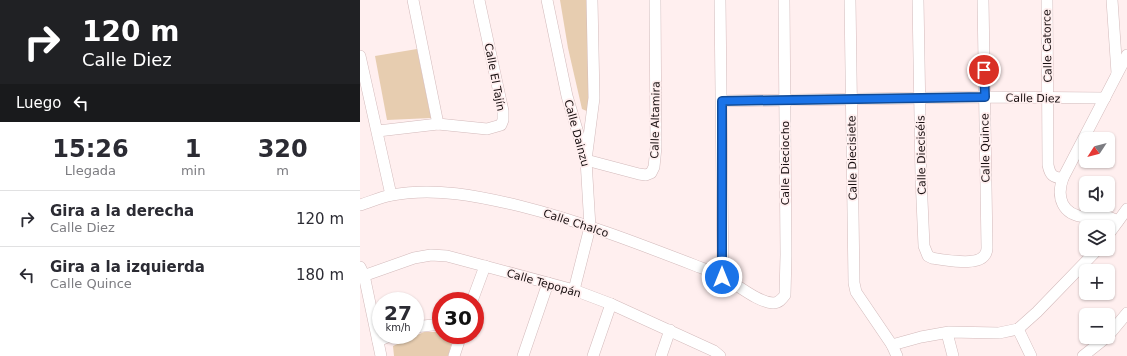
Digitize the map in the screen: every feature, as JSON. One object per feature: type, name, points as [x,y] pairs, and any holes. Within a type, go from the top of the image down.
[{"type":"street","points":[[413,0],[438,124]]},
{"type":"street","name":"Calle El Tajín","points":[[378,131],[438,124],[487,129],[501,125],[504,120],[479,0]]},
{"type":"street","name":"Calle Dainzu","points":[[547,0],[567,96],[586,160],[590,227],[574,290]]},
{"type":"street","points":[[586,160],[594,98],[592,0]]},
{"type":"street","name":"Calle Altamira","points":[[586,160],[646,175],[651,173],[654,167],[656,147],[655,0]]},
{"type":"street","points":[[720,0],[722,101],[722,277]]},
{"type":"street","name":"Calle Dieciocho","points":[[781,300],[784,295],[786,284],[784,0]]},
{"type":"street","name":"Calle Diecisiete","points":[[850,0],[850,98],[856,292],[892,345]]},
{"type":"street","name":"Calle Dieciséis","points":[[918,0],[923,238],[925,251],[928,256],[932,258]]},
{"type":"street","name":"Calle Quince","points":[[932,258],[974,262],[986,256],[983,0]]},
{"type":"street","name":"Calle Catorce","points":[[1047,0],[1049,169],[1054,177],[1063,178]]},
{"type":"street","points":[[1112,0],[1117,73]]},
{"type":"street","points":[[360,56],[378,131],[391,195]]},
{"type":"street","points":[[1118,221],[1102,215],[1082,216],[1068,211],[1060,196],[1060,185],[1127,56]]},
{"type":"street","name":"Calle Diez","points":[[722,101],[784,101],[850,98],[1105,98]]},
{"type":"street","name":"Calle Chalco","points":[[360,205],[391,195],[430,192],[467,194],[557,216],[590,227],[722,277],[758,298],[768,302],[775,303],[781,300]]},
{"type":"street","points":[[1115,225],[1127,209]]},
{"type":"street","name":"Calle Tepopán","points":[[361,273],[414,258],[431,255],[447,256],[574,290],[611,304],[670,330],[714,350],[720,356]]},
{"type":"street","points":[[897,356],[892,345],[921,337],[947,333],[999,333],[1018,329],[1037,312],[1091,256]]},
{"type":"street","points":[[475,292],[484,266]]},
{"type":"street","points":[[361,273],[372,317]]},
{"type":"street","points":[[523,356],[548,283]]},
{"type":"street","points":[[593,356],[611,304]]},
{"type":"street","points":[[1115,327],[1127,313]]},
{"type":"street","points":[[1018,329],[1031,356]]},
{"type":"street","points":[[661,356],[670,330]]},
{"type":"street","points":[[947,333],[953,356]]},
{"type":"street","points":[[379,344],[381,356]]},
{"type":"street","points":[[454,356],[458,344]]},
{"type":"street","points":[[1083,356],[1097,344]]},
{"type":"shaded area","points":[[560,0],[588,0],[589,112],[582,109],[568,48]]},
{"type":"shaded area","points":[[417,49],[431,118],[387,120],[375,56]]},
{"type":"shaded area","points":[[424,332],[432,332],[432,344],[451,344],[448,356],[394,356],[393,346],[397,344],[424,344]]},
{"type":"route","points":[[722,277],[722,101],[985,97],[984,70]]}]
